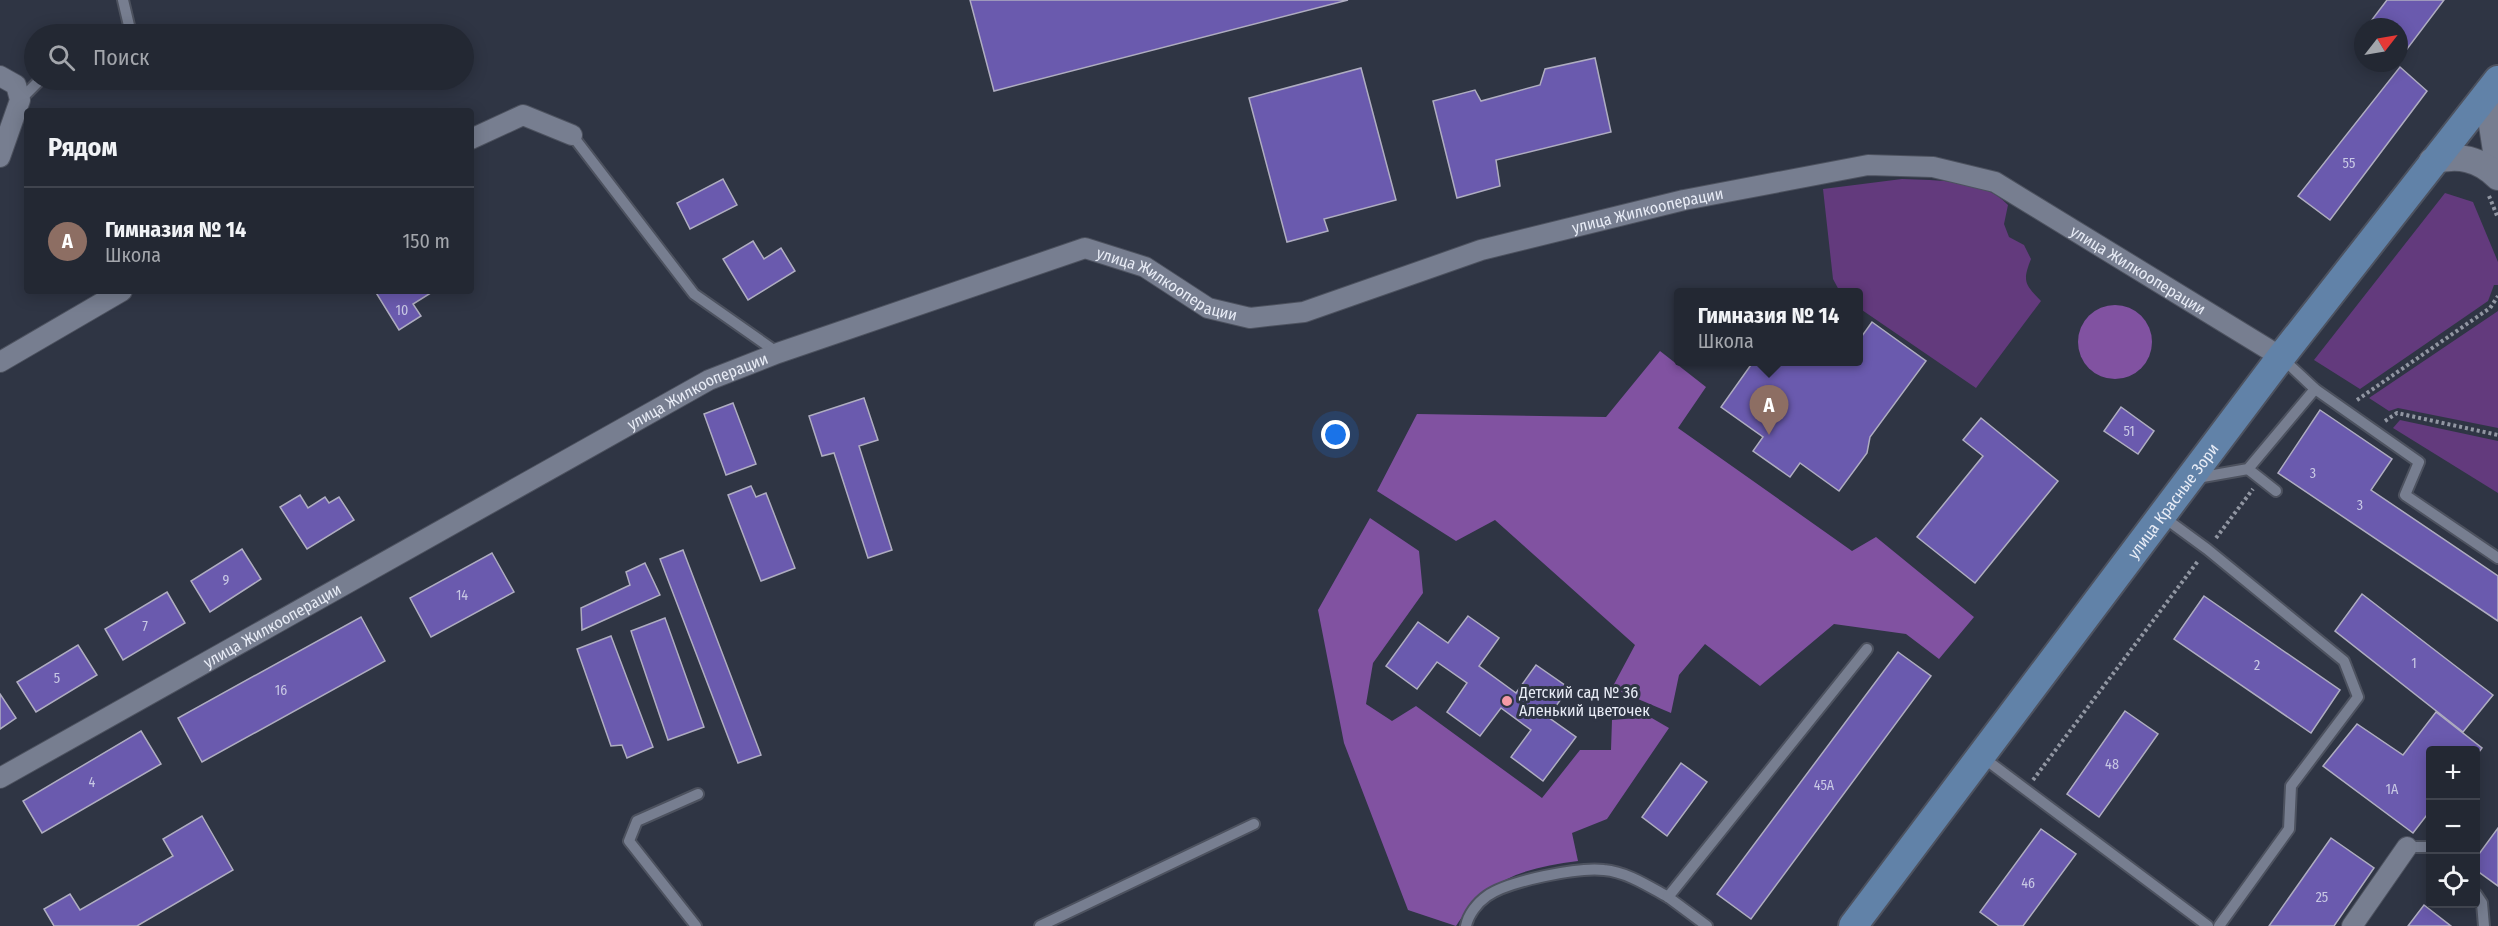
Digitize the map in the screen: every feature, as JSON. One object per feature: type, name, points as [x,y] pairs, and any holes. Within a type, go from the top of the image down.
[{"type":"main road","name":"улица Красные Зори","points":[[1853,926],[2281,357],[2496,82]]},
{"type":"street","points":[[0,76],[16,85],[20,100],[0,157]]},
{"type":"street","points":[[2496,82],[2492,125],[2498,164]]},
{"type":"street","points":[[474,138],[523,116],[572,135]]},
{"type":"street","points":[[2432,161],[2448,157],[2469,159],[2489,169],[2490,184]]},
{"type":"street","name":"улица Жилкооперации","points":[[0,778],[709,380],[778,353],[1085,248],[1145,267],[1208,308],[1250,318],[1304,312],[1481,250],[1684,200],[1868,165],[1933,167],[1995,183],[2281,357]]},
{"type":"street","points":[[0,362],[117,294]]},
{"type":"street","points":[[2352,926],[2407,847]]},
{"type":"lane","points":[[123,0],[129,24]]},
{"type":"lane","points":[[20,100],[30,90]]},
{"type":"lane","points":[[572,135],[694,294],[778,353]]},
{"type":"lane","points":[[2281,357],[2315,389],[2375,428],[2419,462],[2405,495],[2498,558]]},
{"type":"lane","points":[[2190,479],[2248,469],[2315,389]]},
{"type":"lane","points":[[2248,469],[2276,491]]},
{"type":"lane","points":[[2162,516],[2207,549],[2344,661],[2358,697],[2291,786],[2289,829],[2219,926]]},
{"type":"lane","points":[[1668,897],[1867,649]]},
{"type":"lane","points":[[1981,756],[2208,926]]},
{"type":"lane","points":[[696,926],[630,841],[637,821],[698,794]]},
{"type":"lane","points":[[1040,926],[1254,824]]},
{"type":"lane","points":[[2407,847],[2426,847]]},
{"type":"lane","points":[[1466,926],[1468,917],[1487,896],[1521,883],[1569,871],[1605,870],[1631,878],[1668,897],[1707,926]]},
{"type":"lane","points":[[2480,900],[2484,926]]},
{"type":"path","points":[[2490,184],[2490,197],[2498,218]]},
{"type":"path","points":[[2344,409],[2490,308],[2498,297]]},
{"type":"path","points":[[2375,428],[2397,413],[2498,435]]},
{"type":"path","points":[[2025,791],[2260,479]]},
{"type":"shaded area","points":[[1902,179],[1944,181],[1973,185],[1998,196],[2008,205],[2004,224],[2009,237],[2024,245],[2031,259],[2026,278],[2028,286],[2041,301],[1976,388],[1863,311],[1863,288],[1838,288],[1833,279],[1823,189]]},
{"type":"shaded area","points":[[2445,193],[2473,202],[2498,262],[2498,285],[2494,285],[2488,301],[2360,389],[2314,360]]},
{"type":"shaded area","points":[[2115,305],[2136,311],[2146,321],[2152,342],[2146,363],[2136,373],[2115,379],[2094,373],[2084,363],[2078,342],[2084,321],[2094,311]]},
{"type":"shaded area","points":[[2498,311],[2498,428],[2398,408],[2389,411],[2369,398]]},
{"type":"shaded area","points":[[1660,351],[1674,362],[1674,366],[1679,366],[1706,387],[1678,428],[1852,551],[1876,537],[1974,617],[1939,659],[1906,634],[1834,624],[1760,686],[1705,644],[1679,675],[1671,713],[1612,688],[1635,645],[1495,520],[1456,541],[1377,491],[1417,414],[1606,417]]},
{"type":"shaded area","points":[[2400,420],[2498,441],[2498,493],[2393,428]]},
{"type":"shaded area","points":[[1370,518],[1419,551],[1423,593],[1373,663],[1366,704],[1392,721],[1416,706],[1542,798],[1580,750],[1611,750],[1612,720],[1650,717],[1669,728],[1607,819],[1572,833],[1578,861],[1541,867],[1509,878],[1494,886],[1481,897],[1456,926],[1408,910],[1344,743],[1318,610]]},
{"type":"building","points":[[970,0],[1348,0],[994,91]]},
{"type":"building","points":[[2387,0],[2444,0],[2408,48],[2408,18],[2373,18]]},
{"type":"building","points":[[1595,58],[1611,132],[1496,160],[1500,186],[1457,198],[1433,101],[1475,90],[1481,101],[1540,85],[1545,69]]},
{"type":"building","points":[[1361,68],[1396,200],[1324,219],[1328,231],[1287,242],[1249,98]]},
{"type":"building","points":[[2396,72],[2406,72],[2427,91],[2330,220],[2298,196]]},
{"type":"building","points":[[723,179],[737,205],[690,229],[677,203]]},
{"type":"building","points":[[753,241],[764,259],[781,248],[795,271],[748,300],[723,259]]},
{"type":"building","points":[[377,294],[429,294],[413,304],[421,316],[399,330]]},
{"type":"building","points":[[1872,322],[1926,361],[1870,437],[1867,453],[1839,491],[1800,463],[1790,477],[1753,451],[1763,437],[1721,407],[1750,366],[1863,366],[1863,335]]},
{"type":"building","points":[[864,398],[878,440],[859,446],[892,550],[868,558],[834,453],[822,456],[809,416]]},
{"type":"building","points":[[733,403],[756,464],[726,475],[704,414]]},
{"type":"building","points":[[2121,407],[2154,431],[2138,454],[2104,431]]},
{"type":"building","points":[[2320,410],[2392,459],[2371,490],[2498,576],[2498,621],[2278,473]]},
{"type":"building","points":[[1981,418],[2058,481],[1975,583],[1917,537],[1983,456],[1963,440]]},
{"type":"building","points":[[751,486],[756,497],[766,493],[795,568],[761,581],[728,495]]},
{"type":"building","points":[[300,495],[308,508],[325,497],[329,503],[339,497],[354,520],[307,549],[280,507]]},
{"type":"building","points":[[242,549],[261,579],[210,612],[191,581]]},
{"type":"building","points":[[683,550],[761,755],[738,763],[660,559]]},
{"type":"building","points":[[492,553],[514,592],[431,637],[410,598]]},
{"type":"building","points":[[645,563],[660,595],[582,630],[581,608],[630,585],[626,572]]},
{"type":"building","points":[[167,592],[185,623],[123,660],[105,629]]},
{"type":"building","points":[[2362,594],[2493,695],[2463,732],[2335,631]]},
{"type":"building","points":[[2204,596],[2340,690],[2311,733],[2174,639]]},
{"type":"building","name":"Детский сад № 36 Аленький цветочек","points":[[1468,616],[1499,638],[1479,666],[1516,693],[1536,665],[1569,688],[1548,717],[1576,737],[1543,781],[1511,757],[1531,730],[1501,708],[1480,736],[1447,712],[1467,683],[1437,662],[1417,689],[1386,666],[1418,622],[1448,643]]},
{"type":"building","points":[[361,617],[385,661],[202,762],[178,718]]},
{"type":"building","points":[[665,618],[704,727],[668,740],[631,631]]},
{"type":"building","points":[[611,636],[653,747],[627,758],[622,745],[611,746],[577,649]]},
{"type":"building","points":[[78,645],[97,675],[36,712],[17,682]]},
{"type":"building","points":[[1898,652],[1931,676],[1751,919],[1717,894]]},
{"type":"building","points":[[0,694],[16,718],[0,729]]},
{"type":"building","points":[[2125,711],[2158,734],[2099,817],[2067,794]]},
{"type":"building","points":[[2436,712],[2479,746],[2426,746],[2426,816],[2413,833],[2323,766],[2357,724],[2403,755]]},
{"type":"building","points":[[141,731],[161,764],[42,833],[23,801]]},
{"type":"building","points":[[1681,763],[1707,782],[1667,836],[1642,817]]},
{"type":"building","points":[[202,816],[233,870],[137,926],[54,926],[44,909],[70,894],[80,910],[173,856],[163,839]]},
{"type":"building","points":[[2498,828],[2498,886],[2480,873],[2480,853]]},
{"type":"building","points":[[2041,829],[2076,854],[2023,926],[1999,926],[1980,912]]},
{"type":"building","points":[[2331,838],[2374,868],[2334,926],[2269,926]]},
{"type":"building","points":[[2424,905],[2451,926],[2408,926]]},
{"type":"place","name":"Гимназия № 14","points":[[1769,435]]},
{"type":"place","name":"Детский сад № 36 Аленький цветочек","points":[[1507,701]]}]
